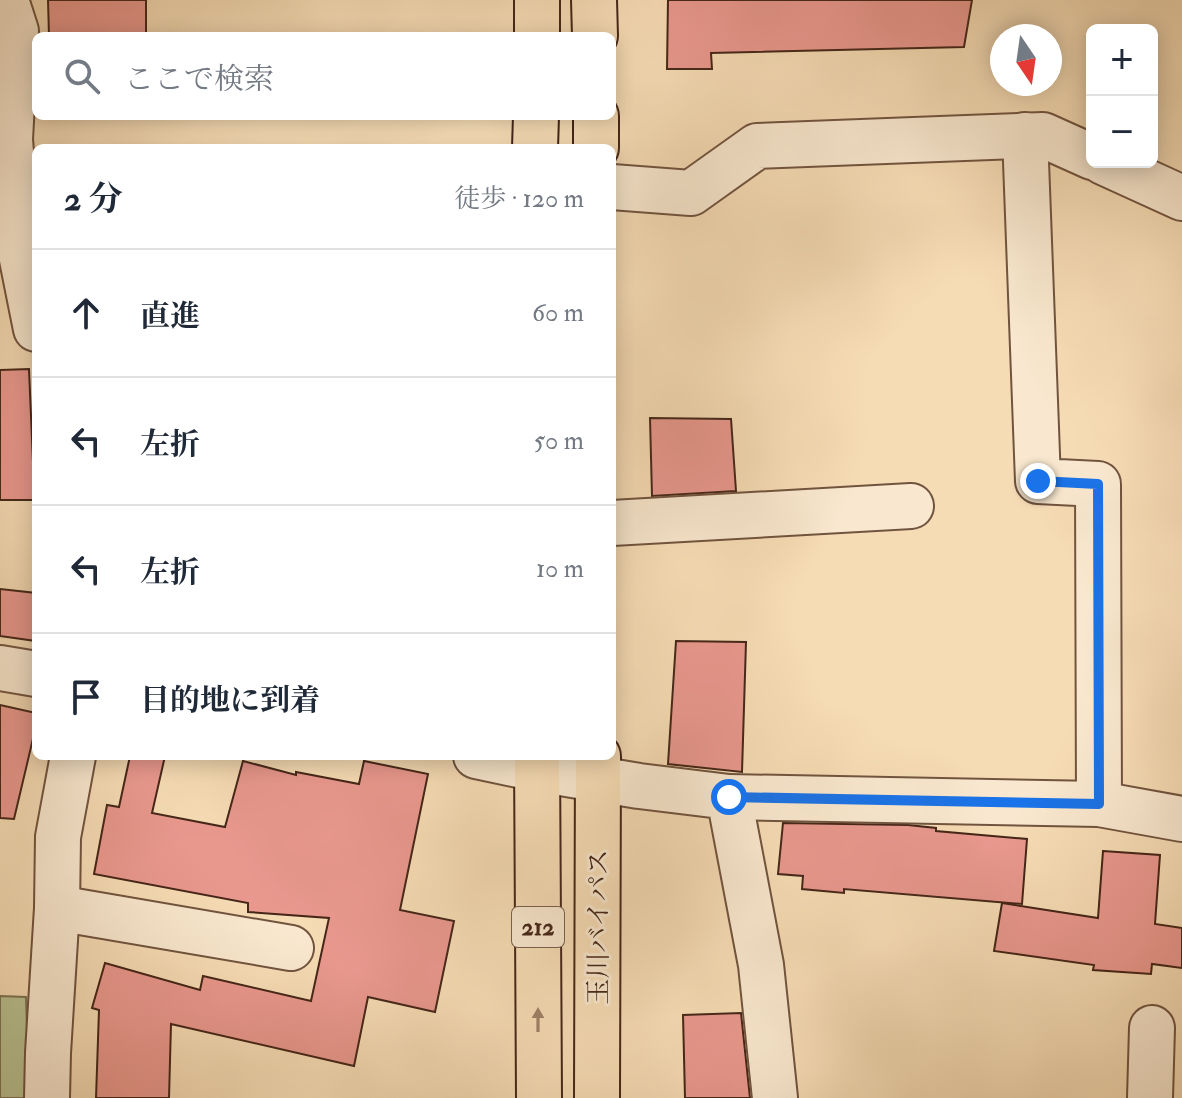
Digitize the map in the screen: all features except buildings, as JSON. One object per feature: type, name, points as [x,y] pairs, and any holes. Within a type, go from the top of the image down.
[{"type":"highway","points":[[537,0],[537,32]]},
{"type":"highway","points":[[594,0],[595,32]]},
{"type":"highway","points":[[535,144],[536,120]]},
{"type":"highway","points":[[596,120],[596,144]]},
{"type":"highway","name":"212","points":[[537,763],[539,1098]]},
{"type":"highway","name":"玉川バイパス","points":[[597,1098],[598,768]]},
{"type":"street","points":[[6,0],[16,31],[10,139],[17,234],[32,309]]},
{"type":"street","points":[[1025,135],[1038,481],[1098,484],[1099,804]]},
{"type":"street","points":[[616,187],[691,193],[757,146],[1043,135],[1086,154]]},
{"type":"street","points":[[1116,168],[1182,198]]},
{"type":"street","points":[[616,523],[911,506]]},
{"type":"street","points":[[0,668],[32,673]]},
{"type":"street","points":[[47,1098],[58,837],[72,760]]},
{"type":"street","points":[[511,760],[598,768],[729,797],[1099,804],[1182,819]]},
{"type":"street","points":[[729,797],[761,965],[775,1098]]},
{"type":"street","points":[[57,908],[291,948]]},
{"type":"street","points":[[1150,1098],[1152,1028]]},
{"type":"green space","points":[[0,996],[26,997],[29,1098],[0,1098]]},
{"type":"route","points":[[729,797],[1099,804],[1098,484],[1038,481]]}]
